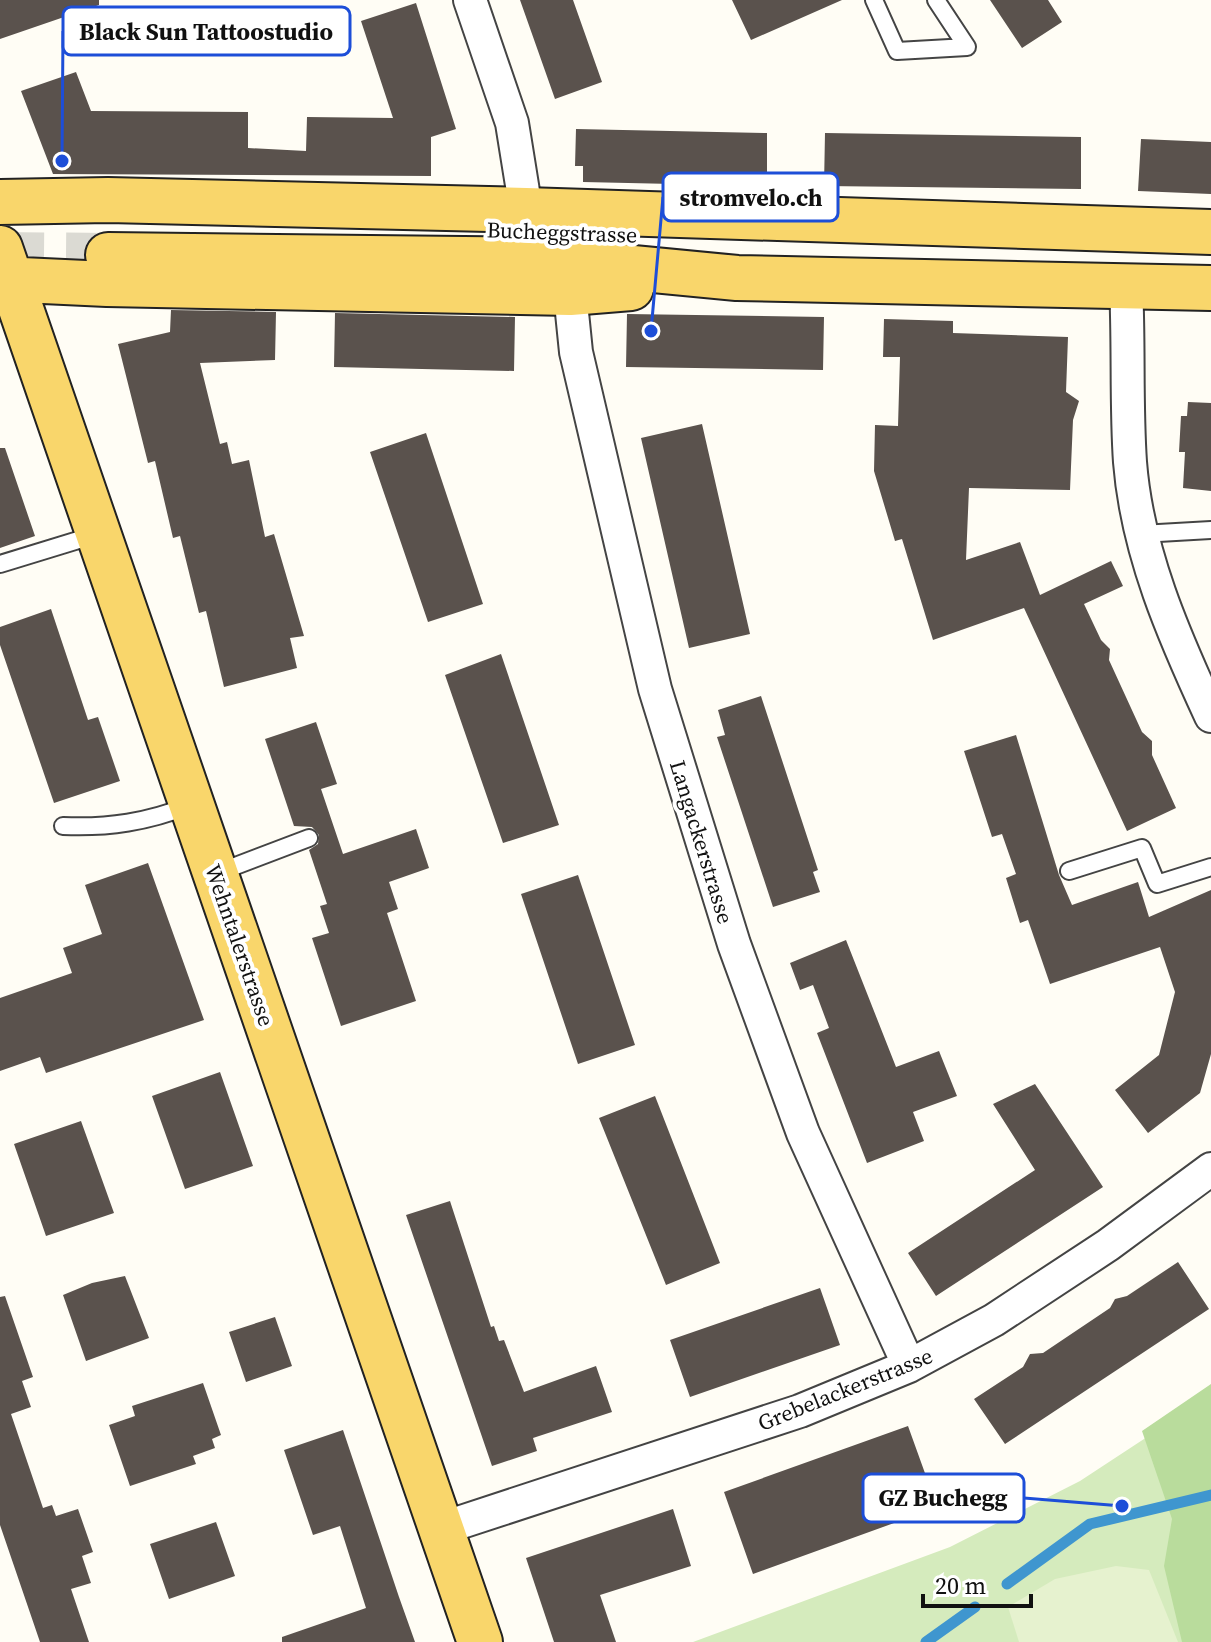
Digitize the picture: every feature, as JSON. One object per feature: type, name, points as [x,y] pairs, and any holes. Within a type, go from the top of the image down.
[{"type":"main road","points":[[0,202],[108,200],[526,210],[1211,232]]},
{"type":"main road","name":"Bucheggstrasse","points":[[1211,254],[552,230],[106,240],[550,260],[737,278],[1211,288]]},
{"type":"main road","points":[[4,269],[570,293],[737,278]]},
{"type":"main road","name":"Wehntalerstrasse","points":[[4,269],[99,534],[480,1642]]},
{"type":"street","points":[[470,0],[512,123],[526,210]]},
{"type":"street","points":[[1126,286],[1130,463],[1141,534],[1172,633],[1211,716]]},
{"type":"street","name":"Langackerstrasse","points":[[570,293],[576,352],[655,689],[734,944],[803,1133],[909,1366]]},
{"type":"street","name":"Grebelackerstrasse","points":[[440,1529],[800,1411],[909,1366],[994,1320],[1058,1279],[1211,1169]]},
{"type":"lane","points":[[874,0],[897,51],[967,47],[936,0]]},
{"type":"lane","points":[[994,227],[1086,246]]},
{"type":"lane","points":[[1141,534],[1211,530]]},
{"type":"lane","points":[[0,564],[99,534]]},
{"type":"lane","points":[[63,826],[101,828],[140,823],[192,805]]},
{"type":"lane","points":[[216,873],[309,838]]},
{"type":"lane","points":[[1069,871],[1142,848],[1157,884],[1211,867]]},
{"type":"green space","points":[[1211,1384],[1211,1642],[1182,1642],[1164,1566],[1172,1519],[1142,1431]]},
{"type":"green space","points":[[1211,1395],[1211,1642],[693,1642],[950,1547],[1080,1481]]},
{"type":"green space","points":[[1116,1566],[1149,1570],[1178,1642],[1019,1642],[1008,1607],[1055,1579]]},
{"type":"building","points":[[0,0],[99,0],[99,5],[0,39]]},
{"type":"building","points":[[520,0],[573,0],[602,82],[555,99]]},
{"type":"building","points":[[732,0],[842,0],[751,40]]},
{"type":"building","points":[[990,0],[1048,0],[1062,22],[1022,48]]},
{"type":"building","points":[[416,3],[456,129],[431,137],[431,176],[53,174],[21,91],[76,72],[91,111],[248,112],[248,148],[306,151],[307,117],[393,118],[361,21]]},
{"type":"building","points":[[576,129],[767,133],[767,186],[583,182],[583,166],[575,166]]},
{"type":"building","points":[[825,133],[1081,137],[1081,189],[824,186]]},
{"type":"building","points":[[1141,139],[1211,142],[1211,194],[1138,191]]},
{"type":"building","points":[[171,310],[276,312],[275,360],[200,363],[220,444],[227,442],[232,464],[249,460],[265,537],[274,534],[304,636],[290,638],[297,668],[224,687],[206,611],[199,613],[180,536],[173,538],[155,461],[148,463],[118,344],[170,332]]},
{"type":"building","points":[[335,313],[515,317],[514,371],[334,367]]},
{"type":"building","points":[[627,314],[824,317],[823,370],[626,367]]},
{"type":"building","points":[[884,319],[953,321],[953,333],[1068,337],[1066,392],[1079,401],[1073,420],[1070,490],[969,488],[966,560],[1020,542],[1040,595],[1111,561],[1123,586],[1084,604],[1101,640],[1110,649],[1109,660],[1142,732],[1152,741],[1152,755],[1176,808],[1127,831],[1024,608],[933,640],[902,539],[895,541],[874,471],[875,425],[898,426],[900,357],[883,357]]},
{"type":"building","points":[[1188,402],[1211,403],[1211,491],[1183,488],[1185,452],[1179,452],[1181,416],[1187,416]]},
{"type":"building","points":[[702,424],[750,634],[689,648],[641,438]]},
{"type":"building","points":[[426,433],[483,604],[428,622],[370,452]]},
{"type":"building","points":[[0,448],[5,448],[35,536],[0,548]]},
{"type":"building","points":[[51,609],[88,720],[98,717],[120,781],[54,803],[0,645],[0,627]]},
{"type":"building","points":[[501,654],[559,825],[503,843],[445,675]]},
{"type":"building","points":[[761,696],[818,870],[813,872],[820,892],[773,907],[717,737],[725,735],[718,710]]},
{"type":"building","points":[[316,722],[337,784],[321,789],[343,854],[416,829],[429,868],[389,882],[398,909],[387,913],[416,1001],[341,1026],[312,938],[329,933],[320,906],[327,904],[309,850],[318,844],[319,835],[312,827],[294,826],[265,739]]},
{"type":"building","points":[[1016,735],[1059,875],[1072,905],[1138,882],[1149,917],[1211,890],[1211,1054],[1200,1093],[1148,1133],[1115,1090],[1159,1055],[1175,992],[1160,947],[1050,984],[1028,920],[1020,923],[1006,878],[1016,874],[1002,834],[992,837],[964,751]]},
{"type":"building","points":[[148,863],[204,1020],[46,1073],[40,1057],[0,1071],[0,998],[72,973],[63,948],[102,934],[85,885]]},
{"type":"building","points":[[578,875],[635,1045],[578,1064],[521,894]]},
{"type":"building","points":[[846,940],[896,1067],[939,1051],[957,1096],[913,1112],[924,1141],[867,1163],[817,1033],[829,1028],[813,985],[800,990],[790,963]]},
{"type":"building","points":[[220,1072],[253,1166],[185,1189],[152,1096]]},
{"type":"building","points":[[1035,1084],[1103,1187],[936,1296],[908,1253],[1035,1170],[993,1104]]},
{"type":"building","points":[[655,1096],[720,1263],[666,1285],[599,1118]]},
{"type":"building","points":[[81,1121],[114,1213],[46,1236],[14,1144]]},
{"type":"building","points":[[450,1201],[491,1327],[494,1326],[499,1341],[504,1340],[524,1392],[596,1366],[612,1412],[533,1438],[537,1451],[492,1466],[406,1215]]},
{"type":"building","points":[[1178,1262],[1209,1309],[1005,1444],[974,1399],[1023,1367],[1030,1354],[1043,1353],[1110,1308],[1115,1299],[1127,1296]]},
{"type":"building","points":[[125,1276],[149,1338],[86,1361],[63,1295],[92,1283]]},
{"type":"building","points":[[820,1288],[840,1345],[690,1397],[670,1340]]},
{"type":"building","points":[[5,1296],[33,1377],[22,1381],[31,1407],[11,1414],[43,1508],[52,1505],[56,1516],[78,1509],[93,1552],[82,1556],[91,1583],[71,1589],[89,1642],[40,1642],[0,1525],[0,1297]]},
{"type":"building","points":[[275,1317],[292,1366],[246,1382],[229,1332]]},
{"type":"building","points":[[203,1383],[221,1435],[212,1439],[215,1448],[193,1456],[196,1464],[130,1486],[109,1425],[135,1416],[132,1406]]},
{"type":"building","points":[[908,1426],[926,1476],[919,1478],[930,1510],[753,1574],[724,1492]]},
{"type":"building","points":[[343,1430],[415,1642],[282,1642],[282,1637],[366,1608],[340,1526],[313,1535],[284,1450]]},
{"type":"building","points":[[673,1509],[691,1566],[600,1595],[616,1642],[554,1642],[526,1558]]},
{"type":"building","points":[[216,1522],[235,1576],[169,1599],[150,1544]]},
{"type":"waterway","points":[[1007,1584],[1090,1524],[1211,1495]]},
{"type":"waterway","points":[[926,1642],[975,1607]]},
{"type":"tunnel","points":[[0,254],[108,255]]},
{"type":"place","name":"Black Sun Tattoostudio","points":[[62,161]]},
{"type":"place","name":"stromvelo.ch","points":[[651,331]]},
{"type":"place","name":"GZ Buchegg","points":[[1122,1506]]}]
